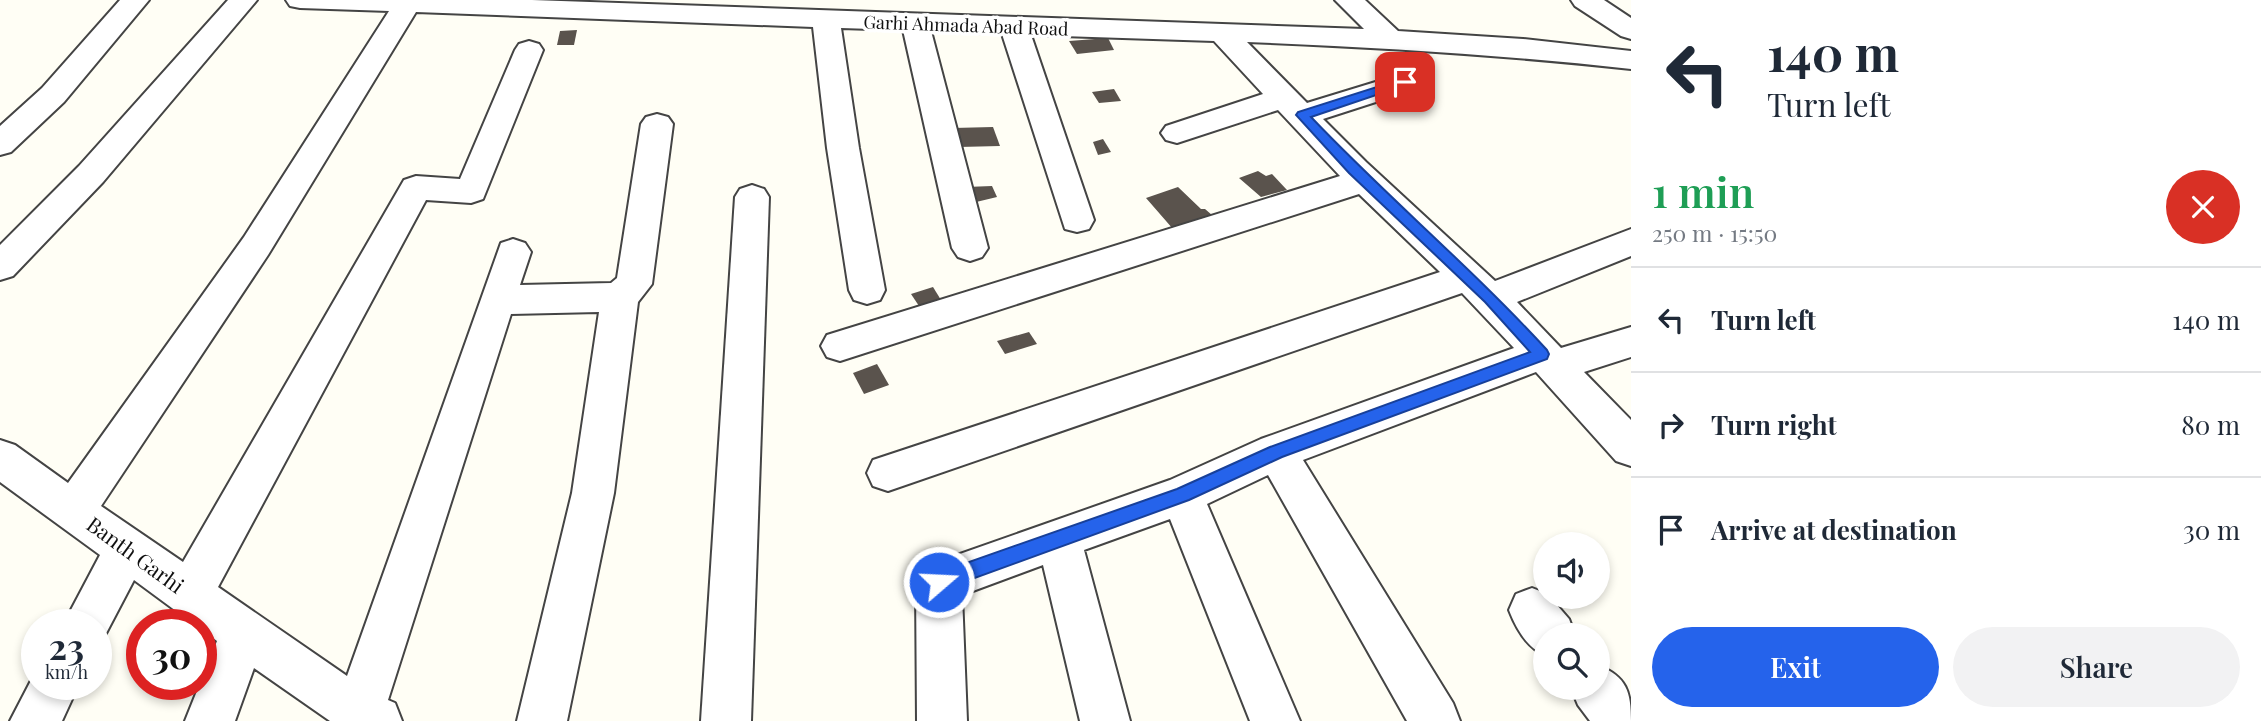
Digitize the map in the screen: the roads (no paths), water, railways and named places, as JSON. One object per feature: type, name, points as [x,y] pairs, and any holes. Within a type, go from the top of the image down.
[{"type":"street","points":[[0,144],[53,95],[135,0]]},
{"type":"street","points":[[0,267],[91,174],[243,0]]},
{"type":"street","name":"Garhi Ahmada Abad Road","points":[[300,0],[726,8],[826,20],[1390,39],[1523,48],[1629,62]]},
{"type":"street","points":[[1349,0],[1390,39]]},
{"type":"street","points":[[1586,0],[1631,30]]},
{"type":"street","points":[[74,510],[256,246],[387,3]]},
{"type":"street","points":[[826,20],[842,148],[867,290]]},
{"type":"street","points":[[915,23],[970,248]]},
{"type":"street","points":[[1014,27],[1077,220]]},
{"type":"street","points":[[1224,35],[1364,180],[1479,287],[1631,449]]},
{"type":"street","points":[[190,593],[416,188],[471,191],[529,50]]},
{"type":"street","points":[[1177,132],[1405,82]]},
{"type":"street","points":[[541,721],[593,493],[620,297],[634,284],[657,124]]},
{"type":"street","points":[[840,346],[1364,180]]},
{"type":"street","points":[[726,721],[752,197]]},
{"type":"street","points":[[888,474],[1479,287],[1631,242]]},
{"type":"street","points":[[364,717],[513,252]]},
{"type":"street","points":[[497,300],[620,297]]},
{"type":"street","points":[[942,721],[939,582],[1182,495],[1276,452],[1547,360],[1631,342]]},
{"type":"street","points":[[1276,452],[1436,721]]},
{"type":"street","name":"Banth Garhi","points":[[3,468],[74,510],[364,717]]},
{"type":"street","points":[[1182,495],[1275,721]]},
{"type":"street","points":[[1059,541],[1105,721]]},
{"type":"street","points":[[95,609],[128,548]]},
{"type":"street","points":[[210,721],[244,631]]},
{"type":"street","points":[[35,721],[46,700]]},
{"type":"street","points":[[1605,700],[1622,721]]}]
